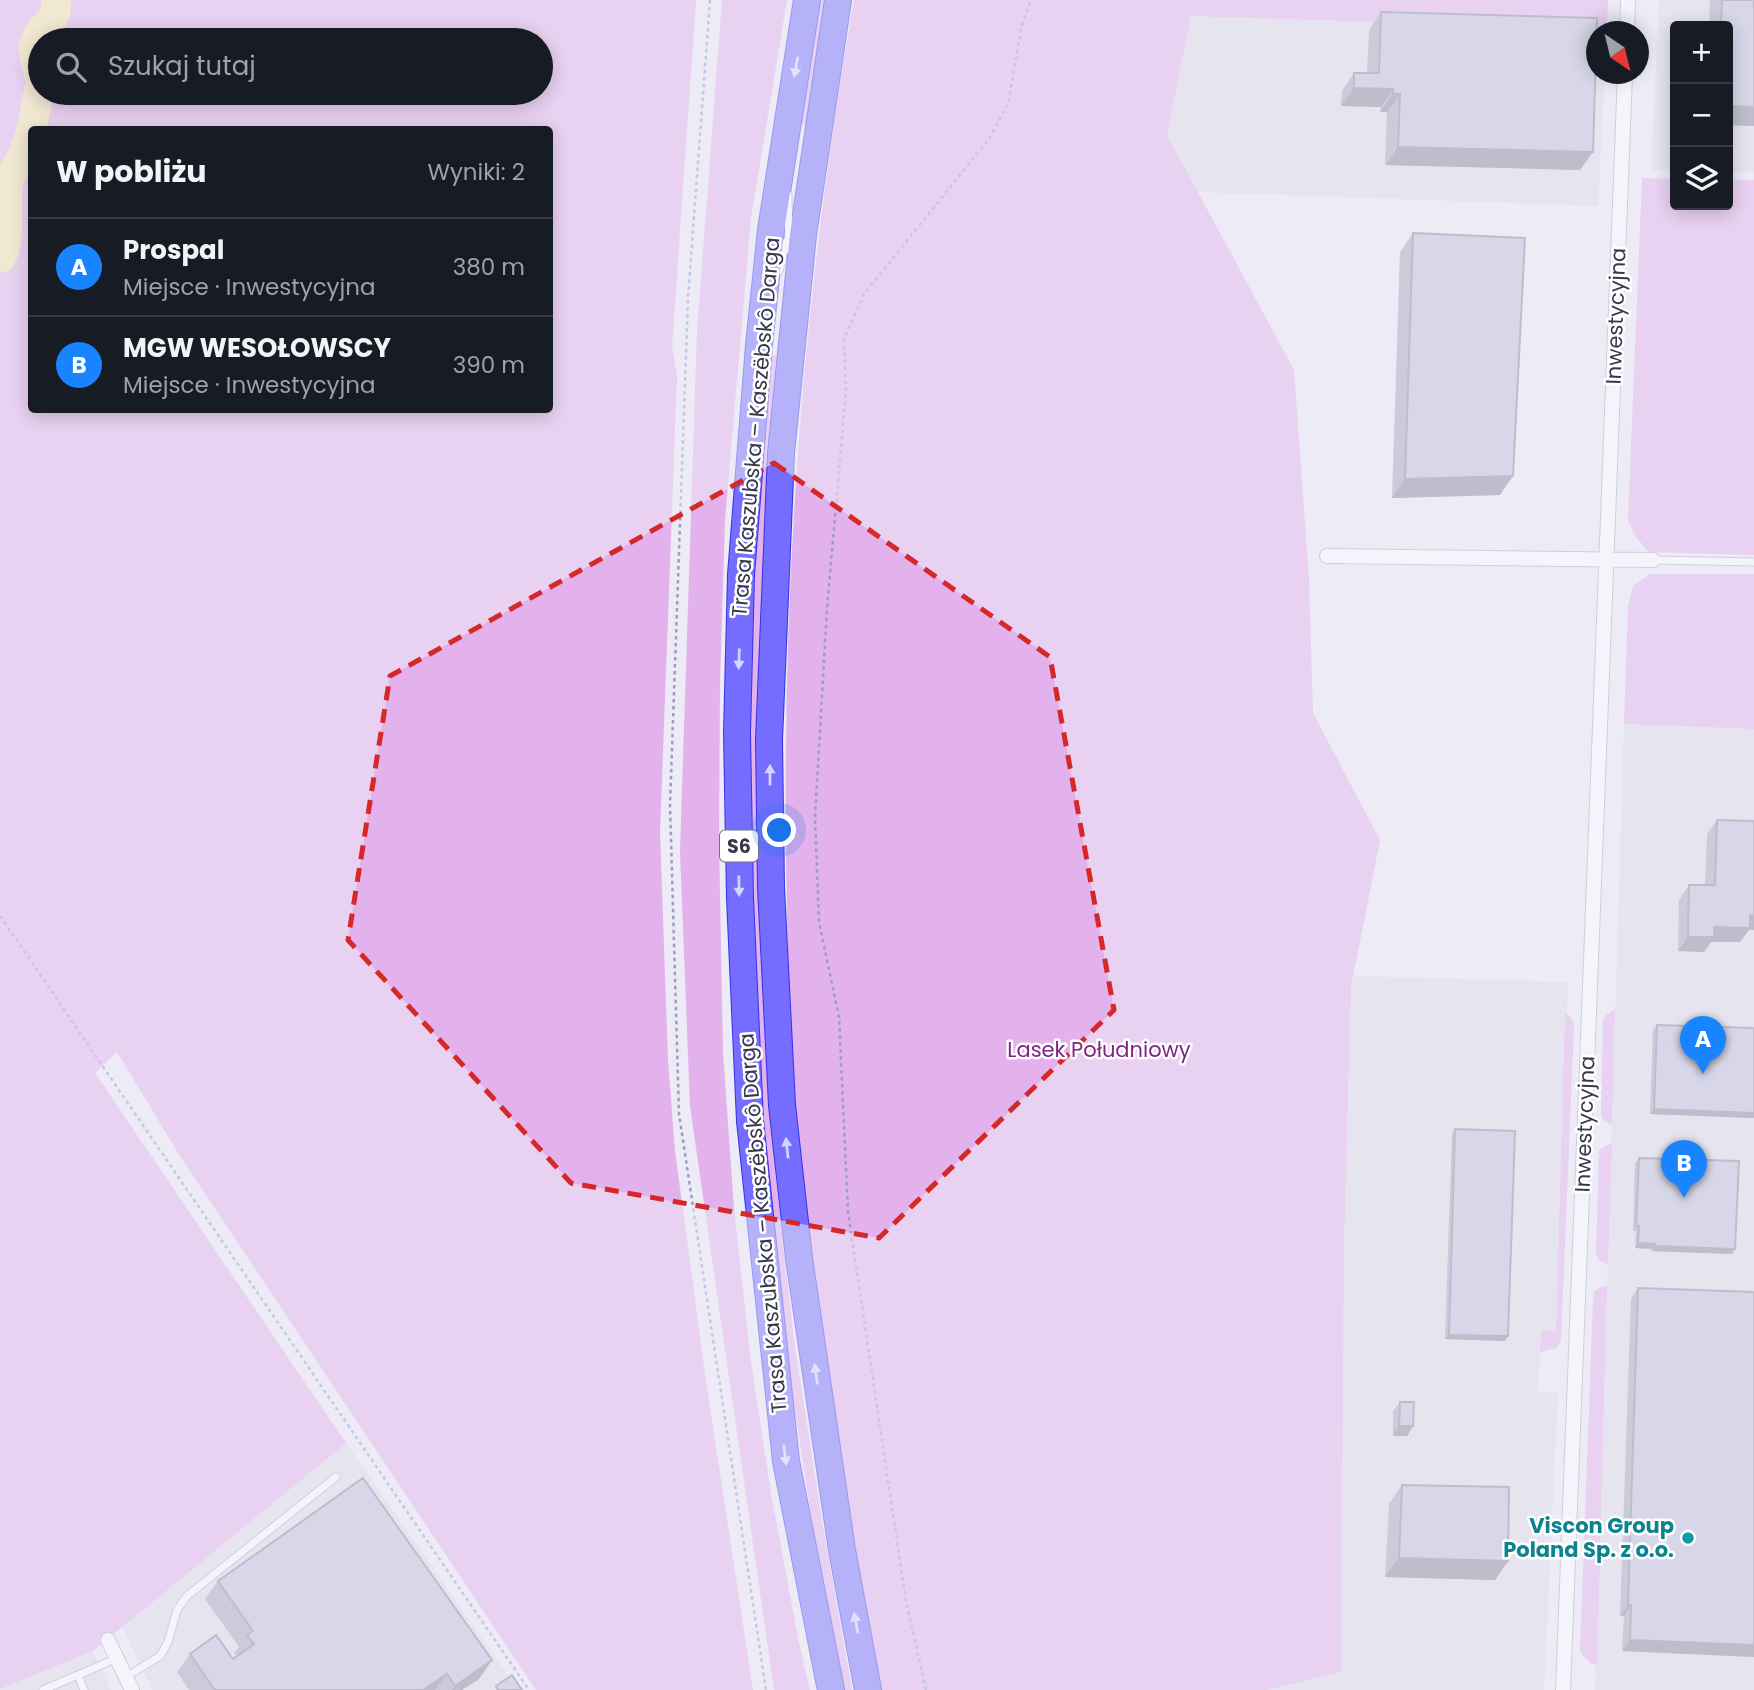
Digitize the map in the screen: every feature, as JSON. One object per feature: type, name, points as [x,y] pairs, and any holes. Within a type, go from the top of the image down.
[{"type":"highway","name":"Trasa Kaszubska – Kaszëbskô Darga","points":[[807,0],[771,230],[759,345],[741,575],[737,733],[740,898],[750,1121],[786,1461],[831,1690]]},
{"type":"highway","name":"Trasa Kaszubska – Kaszëbskô Darga","points":[[838,0],[818,126],[781,453],[769,740],[771,888],[781,1078],[799,1258],[842,1550],[868,1690]]},
{"type":"street","points":[[1627,21],[1628,0]]},
{"type":"street","name":"Inwestycyjna","points":[[1563,1690],[1626,84]]},
{"type":"street","points":[[1327,556],[1653,560]]},
{"type":"street","points":[[108,1640],[129,1683]]},
{"type":"lane","points":[[787,121],[791,348]]},
{"type":"lane","points":[[800,193],[818,126]]},
{"type":"lane","points":[[759,345],[796,206]]},
{"type":"lane","points":[[1653,560],[1754,562]]},
{"type":"lane","points":[[129,1683],[160,1656],[168,1642],[177,1610],[187,1595],[337,1476]]},
{"type":"lane","points":[[43,1690],[117,1658]]},
{"type":"lane","points":[[78,1675],[84,1690]]},
{"type":"path","points":[[710,0],[688,298],[670,804],[679,1114],[766,1690]]},
{"type":"path","points":[[926,1690],[906,1601],[848,1212],[839,1017],[819,922],[815,817],[827,609],[846,390],[844,339],[864,295],[989,139],[1008,104],[1021,29],[1031,0]]},
{"type":"path","points":[[0,916],[529,1690]]},
{"type":"highlighted area","points":[[774,463],[1050,657],[1114,1010],[879,1238],[571,1183],[348,940],[390,676]]},
{"type":"shaded area","points":[[1659,0],[1754,0],[1754,172],[1733,172],[1733,21],[1670,21],[1670,170],[1651,170]]},
{"type":"shaded area","points":[[1191,15],[1586,28],[1586,84],[1604,84],[1598,206],[1197,192],[1167,135]]},
{"type":"shaded area","points":[[1624,724],[1754,729],[1754,1690],[1595,1690]]},
{"type":"shaded area","points":[[1353,976],[1568,982],[1556,1331],[1541,1331],[1538,1392],[1558,1393],[1544,1690],[1267,1690],[1341,1671],[1344,1249]]},
{"type":"shaded area","points":[[346,1443],[518,1690],[152,1690],[122,1626]]},
{"type":"shaded area","points":[[93,1651],[111,1690],[0,1690],[0,1689]]},
{"type":"green space","points":[[0,0],[696,0],[672,347],[677,376],[660,832],[668,1060],[675,1151],[706,1381],[753,1690],[536,1690],[180,1156],[117,1052],[95,1073],[346,1443],[93,1651],[0,1689]]},
{"type":"green space","points":[[722,0],[787,0],[751,217],[725,520],[719,842],[723,1052],[734,1209],[751,1362],[772,1499],[810,1690],[774,1690],[690,1106],[680,851],[697,331]]},
{"type":"green space","points":[[817,0],[827,0],[806,125],[796,124]]},
{"type":"green space","name":"Lasek Południowy","points":[[854,0],[1608,0],[1607,21],[1586,21],[1586,28],[1191,16],[1167,135],[1294,370],[1309,580],[1313,713],[1380,840],[1351,987],[1344,1249],[1341,1672],[1267,1690],[880,1690],[831,1418],[810,1268],[793,1079],[786,881],[788,631],[793,525],[810,314],[837,104]]},
{"type":"green space","points":[[1642,178],[1670,179],[1670,210],[1733,210],[1733,180],[1754,180],[1754,555],[1649,552],[1636,537],[1628,521]]},
{"type":"green space","points":[[778,355],[759,883],[764,1010],[776,1180],[794,1341],[852,1690],[844,1690],[814,1535],[786,1352],[768,1202],[759,1072],[748,766],[757,483],[768,356]]},
{"type":"green space","points":[[1650,574],[1754,574],[1754,729],[1624,724],[1628,606],[1633,586]]},
{"type":"green space","points":[[1615,1009],[1612,1125],[1604,1121],[1601,1115],[1603,1019]]},
{"type":"green space","points":[[1565,1012],[1573,1020],[1574,1026],[1561,1341],[1556,1348],[1540,1352],[1541,1331],[1556,1331]]},
{"type":"green space","points":[[1612,1143],[1608,1265],[1596,1255],[1599,1150]]},
{"type":"green space","points":[[1607,1286],[1597,1665],[1590,1663],[1580,1652],[1593,1301],[1594,1292]]},
{"type":"building","points":[[1722,0],[1754,0],[1754,107],[1733,106],[1733,21],[1721,21]]},
{"type":"building","points":[[1381,12],[1597,18],[1597,21],[1586,21],[1586,84],[1595,84],[1593,152],[1398,147],[1400,94],[1393,94],[1393,89],[1354,88],[1354,73],[1379,73]]},
{"type":"building","points":[[1413,233],[1525,238],[1513,476],[1405,479]]},
{"type":"building","points":[[1717,820],[1754,821],[1754,915],[1750,915],[1750,928],[1714,927],[1714,937],[1688,937],[1689,885],[1715,885]]},
{"type":"building","points":[[1657,1025],[1754,1028],[1754,1113],[1654,1109]]},
{"type":"building","points":[[1455,1129],[1515,1131],[1508,1336],[1449,1335]]},
{"type":"building","points":[[1639,1158],[1739,1161],[1735,1249],[1638,1243],[1639,1226],[1636,1226]]},
{"type":"building","points":[[1638,1288],[1754,1292],[1754,1645],[1630,1640],[1631,1605],[1628,1605]]},
{"type":"building","points":[[1400,1402],[1414,1402],[1413,1426],[1399,1426]]},
{"type":"building","points":[[363,1478],[492,1660],[455,1686],[447,1674],[423,1690],[215,1690],[190,1654],[216,1635],[233,1659],[254,1644],[247,1635],[253,1631],[218,1581]]},
{"type":"building","points":[[1402,1485],[1509,1487],[1508,1561],[1399,1558]]},
{"type":"building","points":[[512,1675],[522,1690],[498,1690],[496,1686]]},
{"type":"waterway","points":[[44,28],[54,15],[56,0]]},
{"type":"waterway","points":[[32,126],[36,105]]},
{"type":"waterway","points":[[0,258],[7,234],[8,184],[28,140]]},
{"type":"place","name":"Prospal","points":[[1703,1074]]},
{"type":"place","name":"MGW WESOŁOWSCY","points":[[1684,1198]]},
{"type":"place","name":"Viscon Group Poland Sp. z o.o.","points":[[1688,1538]]}]
